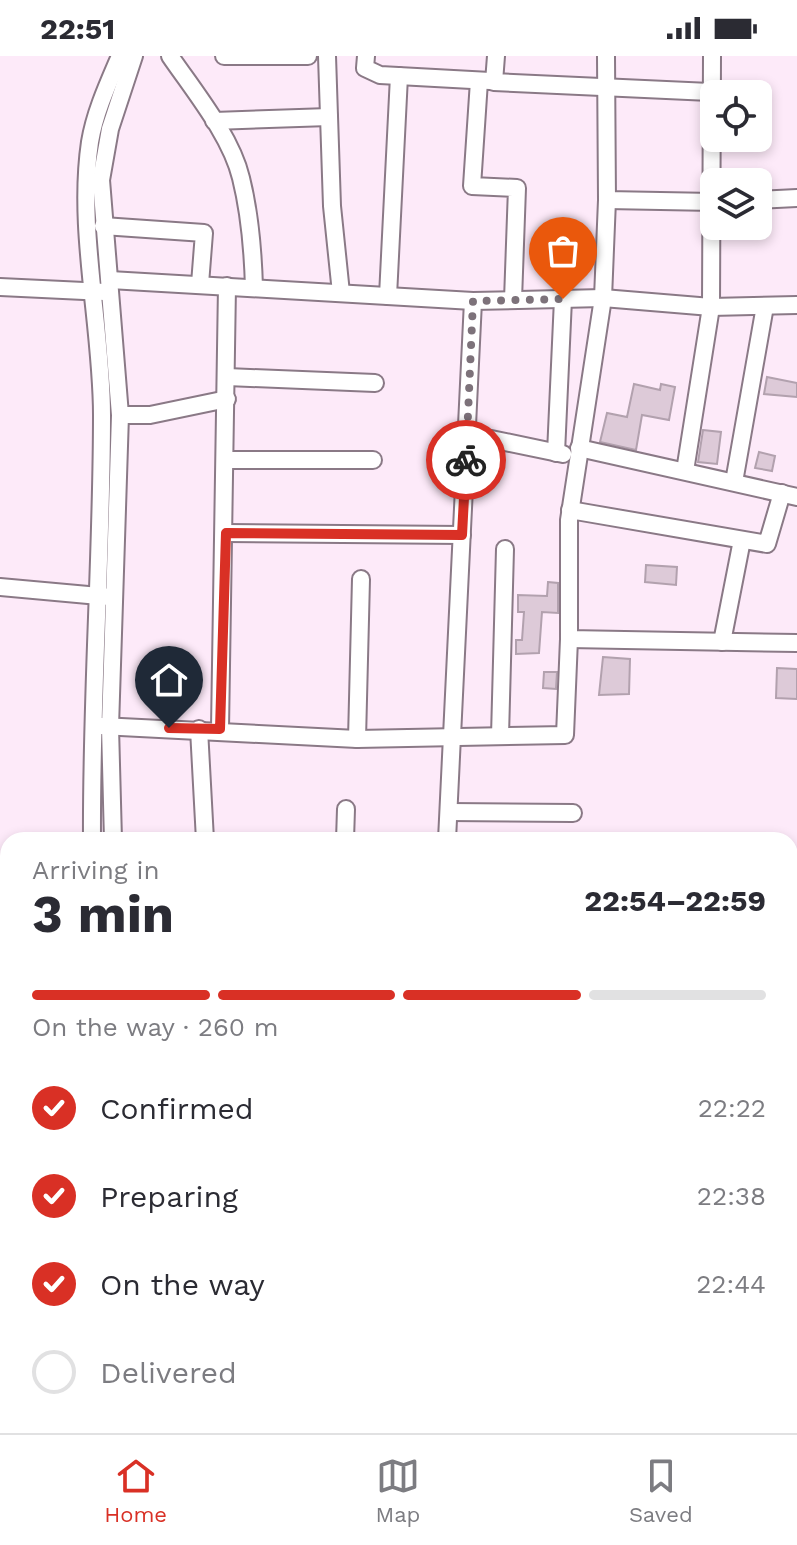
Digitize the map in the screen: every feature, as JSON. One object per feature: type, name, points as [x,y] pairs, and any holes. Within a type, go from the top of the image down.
[{"type":"street","points":[[92,832],[91,726],[109,597],[120,415],[105,287],[87,189],[96,118],[120,56]]},
{"type":"street","points":[[113,832],[102,410],[105,287],[101,180],[110,129],[134,56]]},
{"type":"street","points":[[170,56],[214,121],[241,175],[252,245],[254,288]]},
{"type":"street","points":[[224,56],[308,56]]},
{"type":"street","points":[[327,56],[341,293]]},
{"type":"street","points":[[366,56],[365,68],[380,75],[700,92]]},
{"type":"street","points":[[496,56],[487,81],[472,186],[517,188],[513,300]]},
{"type":"street","points":[[91,726],[220,729],[357,739],[565,735],[570,510],[603,298],[607,200],[606,56]]},
{"type":"street","points":[[711,80],[712,56]]},
{"type":"street","points":[[388,296],[399,76]]},
{"type":"street","points":[[214,121],[329,117]]},
{"type":"street","points":[[772,199],[797,198]]},
{"type":"street","points":[[607,200],[700,202]]},
{"type":"street","points":[[103,226],[204,233],[200,284]]},
{"type":"street","points":[[685,471],[711,307],[712,240]]},
{"type":"street","points":[[0,287],[200,284],[473,301],[603,298],[711,307],[797,305]]},
{"type":"street","points":[[220,729],[226,533],[227,286]]},
{"type":"street","points":[[556,453],[563,299]]},
{"type":"street","points":[[448,832],[473,301]]},
{"type":"street","points":[[734,482],[765,306]]},
{"type":"street","points":[[227,377],[375,383]]},
{"type":"street","points":[[120,415],[150,415],[227,399]]},
{"type":"street","points":[[467,434],[556,453],[579,453],[685,471],[789,495],[767,544],[570,510]]},
{"type":"street","points":[[227,460],[373,460]]},
{"type":"street","points":[[226,533],[462,535]]},
{"type":"street","points":[[722,642],[742,540]]},
{"type":"street","points":[[500,736],[505,549]]},
{"type":"street","points":[[357,739],[361,579]]},
{"type":"street","points":[[0,587],[109,597]]},
{"type":"street","points":[[569,639],[797,643]]},
{"type":"street","points":[[199,729],[205,832]]},
{"type":"street","points":[[345,832],[346,809]]},
{"type":"street","points":[[449,812],[573,813]]},
{"type":"building","points":[[767,377],[797,383],[797,397],[764,394]]},
{"type":"building","points":[[634,384],[660,390],[661,384],[675,387],[669,420],[642,415],[636,450],[600,442],[607,413],[627,417]]},
{"type":"building","points":[[703,430],[721,432],[717,464],[698,462]]},
{"type":"building","points":[[759,452],[775,456],[772,471],[755,468]]},
{"type":"building","points":[[646,565],[677,567],[676,585],[645,582]]},
{"type":"building","points":[[548,582],[558,583],[558,613],[542,612],[539,653],[516,654],[516,640],[522,640],[524,612],[518,612],[518,595],[547,596]]},
{"type":"building","points":[[603,657],[630,659],[629,694],[599,695]]},
{"type":"building","points":[[777,668],[797,669],[797,699],[776,698]]},
{"type":"building","points":[[544,672],[557,672],[556,689],[543,688]]},
{"type":"way so far","points":[[466,460],[473,301],[563,299]]},
{"type":"route","points":[[169,728],[220,729],[226,533],[462,535],[466,460]]}]
